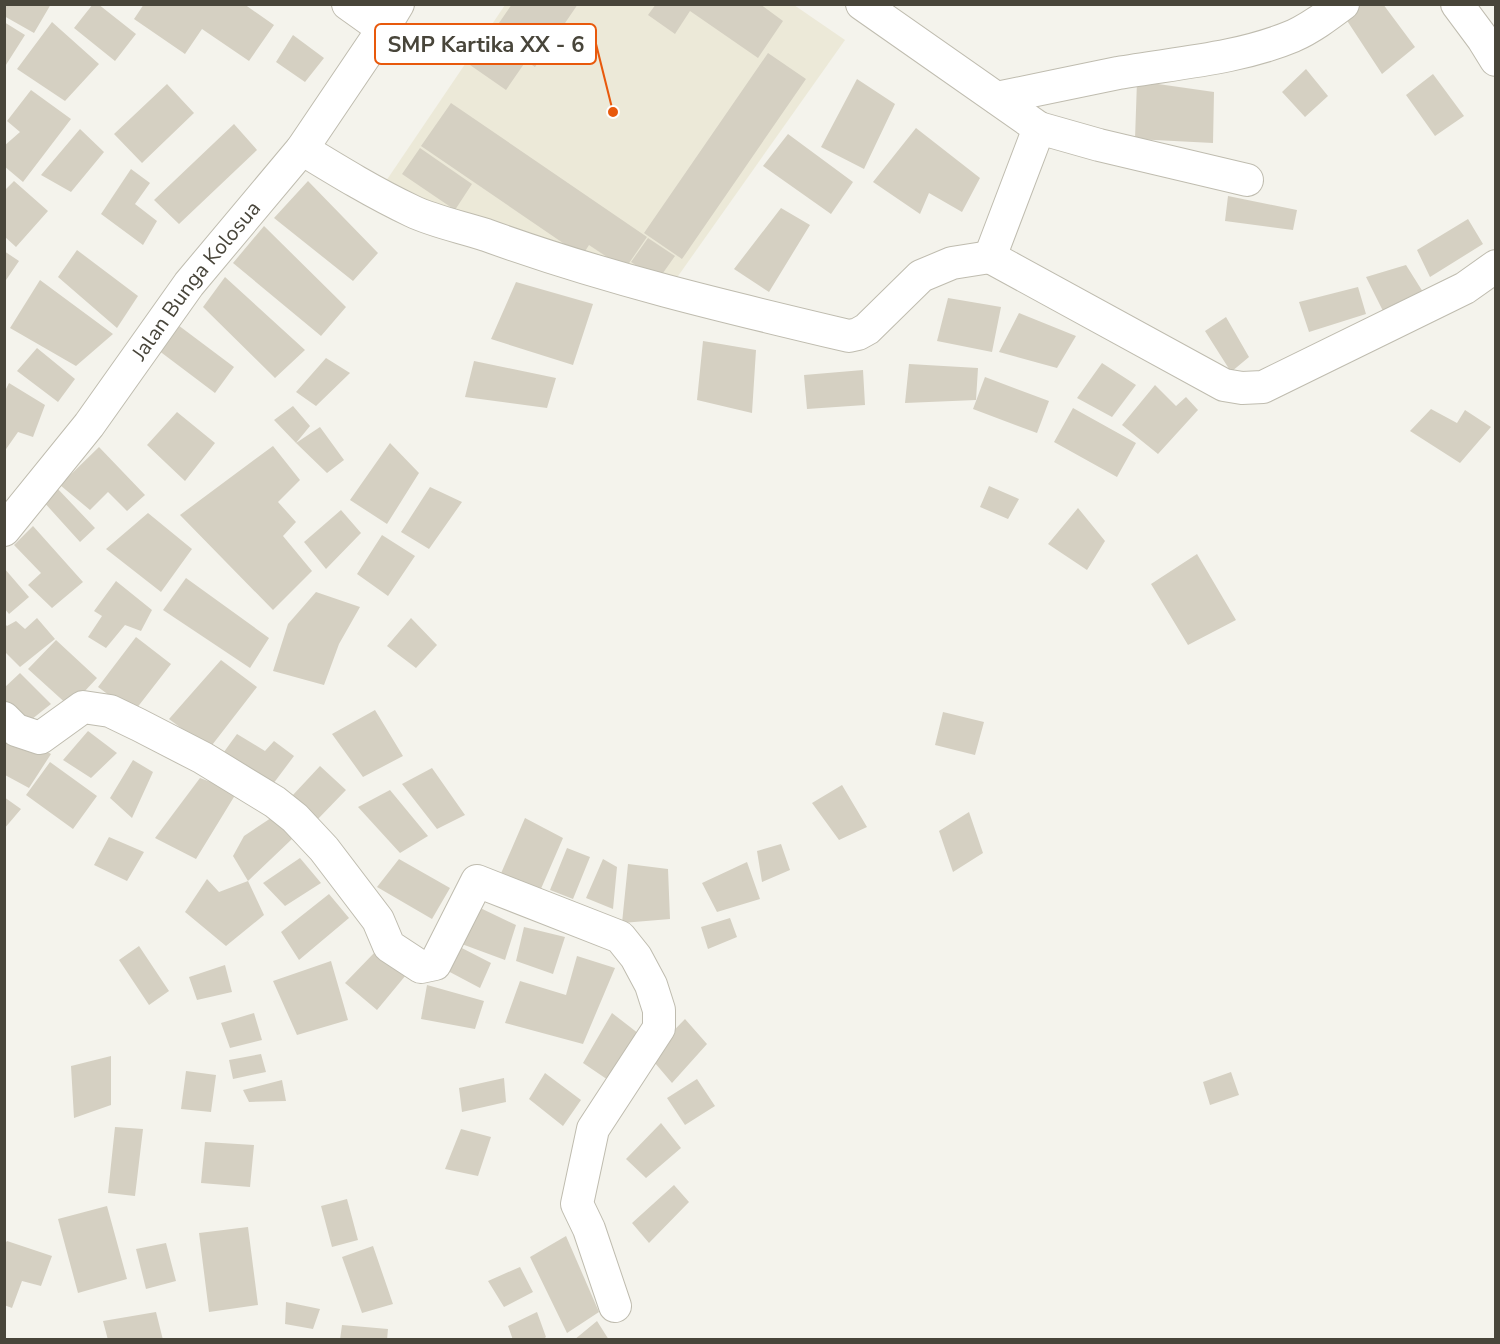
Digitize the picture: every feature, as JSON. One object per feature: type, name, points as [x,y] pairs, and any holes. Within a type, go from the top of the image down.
[{"type":"street","points":[[348,4],[391,17]]},
{"type":"street","points":[[862,4],[1039,128],[1099,145],[1247,180]]},
{"type":"street","points":[[997,98],[1212,58],[1273,43],[1324,19],[1343,4]]},
{"type":"street","points":[[1457,4],[1496,60]]},
{"type":"street","name":"Jalan Bunga Kolosua","points":[[4,530],[89,425],[189,284],[302,149],[391,17]]},
{"type":"street","points":[[990,257],[1039,128]]},
{"type":"street","points":[[302,149],[369,190],[415,213],[554,260],[633,283],[849,336],[867,329],[921,276],[952,263],[990,257],[1224,385],[1242,387],[1263,387],[1465,288],[1496,266]]},
{"type":"street","points":[[1465,288],[1496,296]]},
{"type":"street","points":[[4,718],[16,730],[40,738],[82,707],[110,711],[203,758],[275,802],[295,818],[324,849],[378,920],[388,946],[421,967],[435,964],[477,881],[620,937],[636,957],[651,986],[658,1010],[659,1028],[593,1128],[577,1204],[589,1229],[615,1306]]},
{"type":"shaded area","points":[[505,5],[794,5],[845,40],[671,286],[458,219],[384,184]]},
{"type":"building","points":[[4,4],[51,4],[34,33],[4,16]]},
{"type":"building","points":[[93,4],[98,4],[136,34],[115,61],[74,28]]},
{"type":"building","points":[[144,4],[244,4],[274,25],[249,61],[202,29],[185,54],[134,19]]},
{"type":"building","points":[[512,4],[578,4],[535,67],[526,61],[506,90],[470,65]]},
{"type":"building","points":[[656,4],[760,4],[783,21],[758,58],[690,11],[675,34],[648,15]]},
{"type":"building","points":[[1353,4],[1383,4],[1415,47],[1382,74],[1342,13]]},
{"type":"building","points":[[4,22],[25,35],[4,68]]},
{"type":"building","points":[[52,22],[99,64],[65,101],[17,69]]},
{"type":"building","points":[[293,35],[324,58],[305,82],[276,62]]},
{"type":"building","points":[[768,53],[806,79],[682,259],[644,233]]},
{"type":"building","points":[[1306,69],[1328,96],[1305,117],[1282,92]]},
{"type":"building","points":[[1433,74],[1464,116],[1435,136],[1406,95]]},
{"type":"building","points":[[857,79],[895,104],[864,169],[821,147]]},
{"type":"building","points":[[1137,81],[1214,92],[1213,143],[1135,139]]},
{"type":"building","points":[[167,84],[194,113],[142,163],[114,134]]},
{"type":"building","points":[[31,90],[71,119],[23,182],[4,166],[4,146],[20,132],[7,121]]},
{"type":"building","points":[[451,103],[647,237],[625,269],[589,245],[582,256],[421,146]]},
{"type":"building","points":[[234,124],[257,150],[179,224],[154,200]]},
{"type":"building","points":[[916,128],[980,178],[962,212],[929,193],[920,214],[873,182]]},
{"type":"building","points":[[80,129],[104,152],[71,192],[41,175]]},
{"type":"building","points":[[788,134],[853,182],[831,214],[763,166]]},
{"type":"building","points":[[420,148],[472,184],[455,210],[402,174]]},
{"type":"building","points":[[131,169],[150,183],[135,204],[157,221],[143,245],[101,214]]},
{"type":"building","points":[[14,181],[48,211],[16,247],[4,236],[4,191]]},
{"type":"building","points":[[308,181],[378,253],[353,281],[274,218]]},
{"type":"building","points":[[1228,196],[1297,210],[1293,230],[1225,221]]},
{"type":"building","points":[[781,208],[810,225],[769,292],[734,269]]},
{"type":"building","points":[[1468,219],[1483,244],[1430,277],[1417,250]]},
{"type":"building","points":[[264,226],[346,307],[321,336],[233,263]]},
{"type":"building","points":[[648,238],[675,256],[658,280],[631,262]]},
{"type":"building","points":[[77,250],[138,296],[117,328],[58,277]]},
{"type":"building","points":[[4,251],[19,261],[4,283]]},
{"type":"building","points":[[1406,265],[1423,292],[1383,311],[1366,277]]},
{"type":"building","points":[[225,277],[305,350],[275,378],[203,307]]},
{"type":"building","points":[[40,280],[113,334],[76,366],[10,328]]},
{"type":"building","points":[[516,282],[593,304],[573,365],[491,339]]},
{"type":"building","points":[[1358,287],[1366,314],[1309,332],[1299,302]]},
{"type":"building","points":[[948,298],[1001,307],[992,352],[937,341]]},
{"type":"building","points":[[1019,313],[1076,336],[1057,368],[999,352]]},
{"type":"building","points":[[1226,317],[1249,357],[1231,372],[1205,331]]},
{"type":"building","points":[[170,319],[234,367],[215,393],[150,344]]},
{"type":"building","points":[[703,341],[756,350],[752,413],[697,400]]},
{"type":"building","points":[[37,348],[75,379],[58,402],[17,371]]},
{"type":"building","points":[[326,358],[350,373],[316,406],[296,392]]},
{"type":"building","points":[[474,361],[556,378],[547,408],[465,397]]},
{"type":"building","points":[[1102,363],[1136,385],[1112,417],[1077,398]]},
{"type":"building","points":[[909,364],[978,368],[976,400],[905,403]]},
{"type":"building","points":[[863,370],[865,405],[807,409],[804,375]]},
{"type":"building","points":[[985,377],[1049,401],[1037,433],[973,409]]},
{"type":"building","points":[[9,383],[45,405],[33,437],[18,432],[4,452],[4,393]]},
{"type":"building","points":[[1155,385],[1176,406],[1186,397],[1198,410],[1158,454],[1122,425]]},
{"type":"building","points":[[293,406],[310,426],[296,443],[274,420]]},
{"type":"building","points":[[1073,408],[1136,443],[1117,477],[1054,442]]},
{"type":"building","points":[[1431,409],[1457,423],[1465,410],[1491,427],[1460,463],[1410,431]]},
{"type":"building","points":[[177,412],[215,443],[185,481],[147,445]]},
{"type":"building","points":[[320,427],[344,460],[327,473],[296,443]]},
{"type":"building","points":[[390,443],[419,473],[387,524],[350,500]]},
{"type":"building","points":[[273,446],[300,480],[278,502],[296,522],[283,536],[312,571],[273,610],[180,515]]},
{"type":"building","points":[[99,447],[145,495],[127,511],[108,492],[90,510],[60,485]]},
{"type":"building","points":[[989,486],[1019,499],[1008,519],[980,507]]},
{"type":"building","points":[[56,487],[95,528],[80,542],[42,500]]},
{"type":"building","points":[[430,487],[462,502],[429,549],[401,532]]},
{"type":"building","points":[[1078,508],[1105,541],[1087,570],[1048,544]]},
{"type":"building","points":[[341,510],[361,533],[326,569],[304,542]]},
{"type":"building","points":[[148,513],[192,549],[161,592],[106,549]]},
{"type":"building","points":[[33,526],[83,582],[52,608],[28,585],[41,573],[14,545]]},
{"type":"building","points":[[382,535],[415,556],[388,596],[357,574]]},
{"type":"building","points":[[1197,554],[1236,620],[1188,645],[1151,584]]},
{"type":"building","points":[[4,568],[29,597],[9,614],[4,608]]},
{"type":"building","points":[[186,578],[269,638],[250,668],[163,610]]},
{"type":"building","points":[[116,581],[152,610],[141,631],[125,625],[106,648],[88,637],[102,616],[94,611]]},
{"type":"building","points":[[316,592],[360,607],[339,644],[324,685],[273,671],[288,624]]},
{"type":"building","points":[[37,618],[55,639],[20,667],[4,651],[4,623],[7,626],[16,621],[25,629]]},
{"type":"building","points":[[411,618],[437,645],[416,668],[387,646]]},
{"type":"building","points":[[136,637],[171,664],[133,713],[98,687]]},
{"type":"building","points":[[56,640],[97,678],[70,707],[28,669]]},
{"type":"building","points":[[221,660],[257,687],[209,749],[169,719]]},
{"type":"building","points":[[20,673],[51,704],[22,727],[4,712],[4,688]]},
{"type":"building","points":[[375,710],[403,756],[363,777],[332,734]]},
{"type":"building","points":[[943,712],[984,722],[975,755],[935,745]]},
{"type":"building","points":[[7,729],[51,754],[29,788],[5,775]]},
{"type":"building","points":[[88,731],[117,753],[91,778],[63,760]]},
{"type":"building","points":[[237,734],[265,751],[274,741],[294,756],[270,788],[221,756]]},
{"type":"building","points":[[133,760],[153,772],[132,818],[110,798]]},
{"type":"building","points":[[50,762],[97,796],[73,829],[26,795]]},
{"type":"building","points":[[320,766],[346,790],[317,820],[292,796]]},
{"type":"building","points":[[432,768],[465,815],[437,829],[402,784]]},
{"type":"building","points":[[200,778],[237,792],[196,859],[155,838]]},
{"type":"building","points":[[842,785],[867,827],[839,840],[812,803]]},
{"type":"building","points":[[390,790],[428,836],[400,853],[358,807]]},
{"type":"building","points":[[4,797],[21,809],[4,829]]},
{"type":"building","points":[[969,812],[983,853],[953,872],[939,831]]},
{"type":"building","points":[[274,816],[292,839],[248,881],[233,856],[244,836]]},
{"type":"building","points":[[525,818],[563,838],[540,891],[499,878]]},
{"type":"building","points":[[109,837],[144,852],[127,881],[94,865]]},
{"type":"building","points":[[781,844],[790,870],[762,882],[757,851]]},
{"type":"building","points":[[567,848],[590,857],[573,899],[550,890]]},
{"type":"building","points":[[300,858],[321,883],[285,906],[263,883]]},
{"type":"building","points":[[399,859],[450,888],[432,919],[377,887]]},
{"type":"building","points":[[603,859],[617,867],[613,909],[586,898]]},
{"type":"building","points":[[747,862],[760,899],[717,912],[702,883]]},
{"type":"building","points":[[628,864],[668,869],[670,919],[622,923]]},
{"type":"building","points":[[207,879],[219,892],[248,881],[264,915],[226,946],[185,912]]},
{"type":"building","points":[[329,894],[349,918],[299,960],[281,932]]},
{"type":"building","points":[[474,905],[516,925],[505,960],[459,943]]},
{"type":"building","points":[[730,918],[737,937],[708,949],[701,927]]},
{"type":"building","points":[[524,927],[565,937],[553,974],[516,961]]},
{"type":"building","points":[[456,945],[491,963],[480,988],[446,970]]},
{"type":"building","points":[[139,946],[169,991],[149,1005],[119,960]]},
{"type":"building","points":[[375,952],[406,975],[377,1010],[345,983]]},
{"type":"building","points":[[577,956],[615,968],[583,1044],[505,1023],[520,981],[566,995]]},
{"type":"building","points":[[331,961],[348,1020],[297,1035],[273,981]]},
{"type":"building","points":[[225,965],[232,992],[197,1000],[189,977]]},
{"type":"building","points":[[427,985],[484,1001],[475,1029],[421,1019]]},
{"type":"building","points":[[254,1013],[262,1040],[230,1048],[221,1023]]},
{"type":"building","points":[[612,1013],[643,1037],[611,1082],[583,1063]]},
{"type":"building","points":[[685,1019],[707,1044],[672,1083],[649,1056]]},
{"type":"building","points":[[261,1054],[266,1072],[233,1079],[229,1060]]},
{"type":"building","points":[[111,1056],[111,1105],[74,1118],[71,1066]]},
{"type":"building","points":[[186,1071],[216,1075],[211,1112],[181,1109]]},
{"type":"building","points":[[1231,1072],[1239,1095],[1210,1105],[1203,1082]]},
{"type":"building","points":[[545,1073],[581,1100],[563,1126],[529,1099]]},
{"type":"building","points":[[504,1078],[506,1102],[462,1112],[459,1088]]},
{"type":"building","points":[[697,1079],[715,1106],[685,1125],[667,1098]]},
{"type":"building","points":[[282,1080],[286,1101],[249,1102],[243,1090]]},
{"type":"building","points":[[661,1123],[681,1148],[646,1178],[626,1159]]},
{"type":"building","points":[[115,1127],[143,1129],[135,1196],[108,1193]]},
{"type":"building","points":[[461,1129],[491,1137],[478,1176],[445,1169]]},
{"type":"building","points":[[205,1142],[254,1145],[250,1187],[201,1183]]},
{"type":"building","points":[[674,1185],[689,1202],[649,1243],[632,1223]]},
{"type":"building","points":[[347,1199],[358,1240],[332,1247],[321,1206]]},
{"type":"building","points":[[107,1206],[127,1279],[78,1293],[58,1219]]},
{"type":"building","points":[[248,1227],[258,1305],[209,1312],[199,1233]]},
{"type":"building","points":[[566,1236],[599,1312],[567,1333],[530,1257]]},
{"type":"building","points":[[7,1241],[52,1256],[41,1286],[22,1281],[12,1308],[4,1305],[4,1245]]},
{"type":"building","points":[[166,1243],[176,1281],[146,1289],[136,1249]]},
{"type":"building","points":[[373,1246],[393,1304],[362,1313],[342,1257]]},
{"type":"building","points":[[520,1267],[533,1292],[504,1307],[488,1281]]},
{"type":"building","points":[[286,1302],[320,1309],[313,1329],[285,1324]]},
{"type":"building","points":[[156,1312],[163,1340],[108,1340],[103,1321]]},
{"type":"building","points":[[537,1312],[546,1337],[542,1340],[513,1340],[508,1326]]},
{"type":"building","points":[[597,1321],[609,1340],[574,1340]]},
{"type":"building","points":[[342,1325],[388,1329],[387,1340],[340,1340]]},
{"type":"place","name":"SMP Kartika XX - 6","points":[[613,112]]}]
